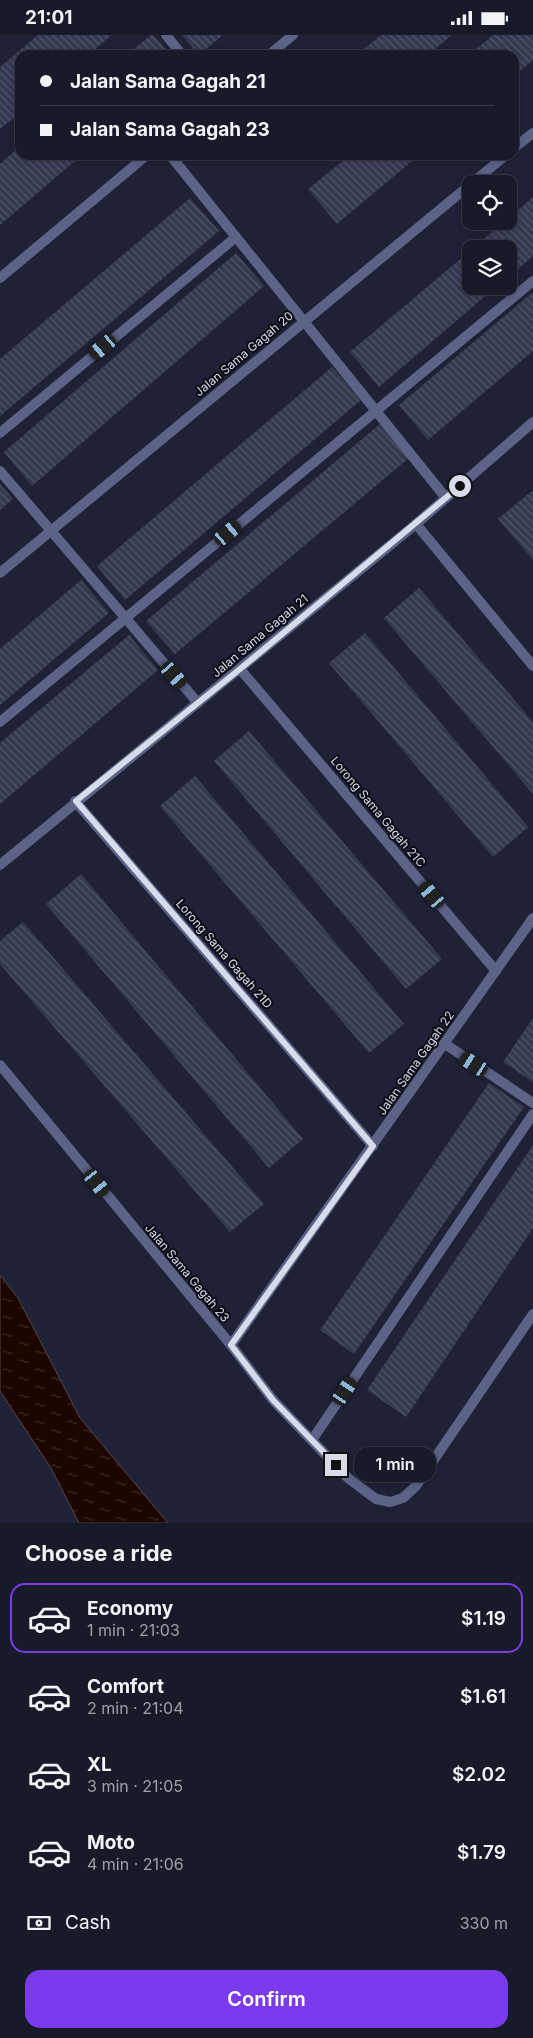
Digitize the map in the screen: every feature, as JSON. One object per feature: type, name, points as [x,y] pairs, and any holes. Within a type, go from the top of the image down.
[{"type":"street","points":[[166,35],[178,50]]},
{"type":"street","points":[[275,50],[294,35]]},
{"type":"street","points":[[519,144],[533,133]]},
{"type":"street","points":[[0,278],[141,160]]},
{"type":"street","points":[[174,160],[446,498]]},
{"type":"street","name":"Jalan Sama Gagah 20","points":[[0,573],[500,160]]},
{"type":"street","points":[[0,433],[236,237]]},
{"type":"street","points":[[0,722],[533,281]]},
{"type":"street","name":"Jalan Sama Gagah 21","points":[[0,865],[416,523],[533,422]]},
{"type":"street","points":[[0,471],[198,703]]},
{"type":"street","points":[[416,523],[533,666]]},
{"type":"street","name":"Lorong Sama Gagah 21C","points":[[240,669],[496,971]]},
{"type":"street","name":"Lorong Sama Gagah 21D","points":[[76,801],[373,1146]]},
{"type":"street","name":"Jalan Sama Gagah 22","points":[[231,1345],[533,918]]},
{"type":"street","points":[[445,1044],[533,1103]]},
{"type":"street","name":"Jalan Sama Gagah 23","points":[[0,1065],[231,1345],[273,1400],[348,1478],[376,1499],[390,1502],[403,1498],[416,1485],[533,1314]]},
{"type":"street","points":[[312,1440],[533,1114]]},
{"type":"water","points":[[0,1275],[18,1298],[80,1418],[168,1523],[79,1523],[51,1468],[0,1391]]},
{"type":"building","points":[[38,35],[112,35],[94,50],[20,50]]},
{"type":"building","points":[[153,35],[166,50],[133,50]]},
{"type":"building","points":[[182,35],[223,35],[205,50],[195,50]]},
{"type":"building","points":[[381,35],[452,35],[434,50],[363,50]]},
{"type":"building","points":[[493,35],[533,35],[533,60],[519,72],[519,50],[475,50]]},
{"type":"building","points":[[15,54],[15,117],[0,129],[0,67]]},
{"type":"building","points":[[15,150],[15,160],[76,160],[0,225],[0,164]]},
{"type":"building","points":[[344,160],[413,160],[337,224],[308,189]]},
{"type":"building","points":[[533,197],[533,256],[517,270],[517,240],[483,240],[494,230],[517,230],[517,211]]},
{"type":"building","points":[[190,198],[219,231],[0,416],[0,359]]},
{"type":"building","points":[[236,253],[264,286],[32,486],[4,452]]},
{"type":"building","points":[[462,258],[462,295],[486,295],[379,387],[350,352]]},
{"type":"building","points":[[533,292],[533,351],[428,440],[399,405]]},
{"type":"building","points":[[332,367],[361,400],[125,600],[97,566]]},
{"type":"building","points":[[380,424],[409,458],[175,654],[146,621]]},
{"type":"building","points":[[0,484],[13,499],[0,510]]},
{"type":"building","points":[[533,492],[533,560],[498,519]]},
{"type":"building","points":[[81,580],[109,613],[0,705],[0,649]]},
{"type":"building","points":[[419,588],[533,722],[533,794],[384,618]]},
{"type":"building","points":[[365,633],[528,827],[493,857],[329,663]]},
{"type":"building","points":[[129,635],[158,670],[0,804],[0,743]]},
{"type":"building","points":[[249,731],[442,959],[406,989],[214,761]]},
{"type":"building","points":[[195,776],[404,1024],[369,1053],[160,806]]},
{"type":"building","points":[[81,874],[303,1139],[269,1168],[46,904]]},
{"type":"building","points":[[23,922],[264,1204],[230,1232],[0,964],[0,941]]},
{"type":"building","points":[[533,1018],[533,1082],[503,1062]]},
{"type":"building","points":[[489,1083],[524,1107],[354,1354],[320,1330]]},
{"type":"building","points":[[533,1145],[533,1228],[406,1417],[367,1390]]},
{"type":"route","points":[[336,1465],[273,1400],[231,1345],[373,1146],[76,801],[240,669],[460,486]]}]
